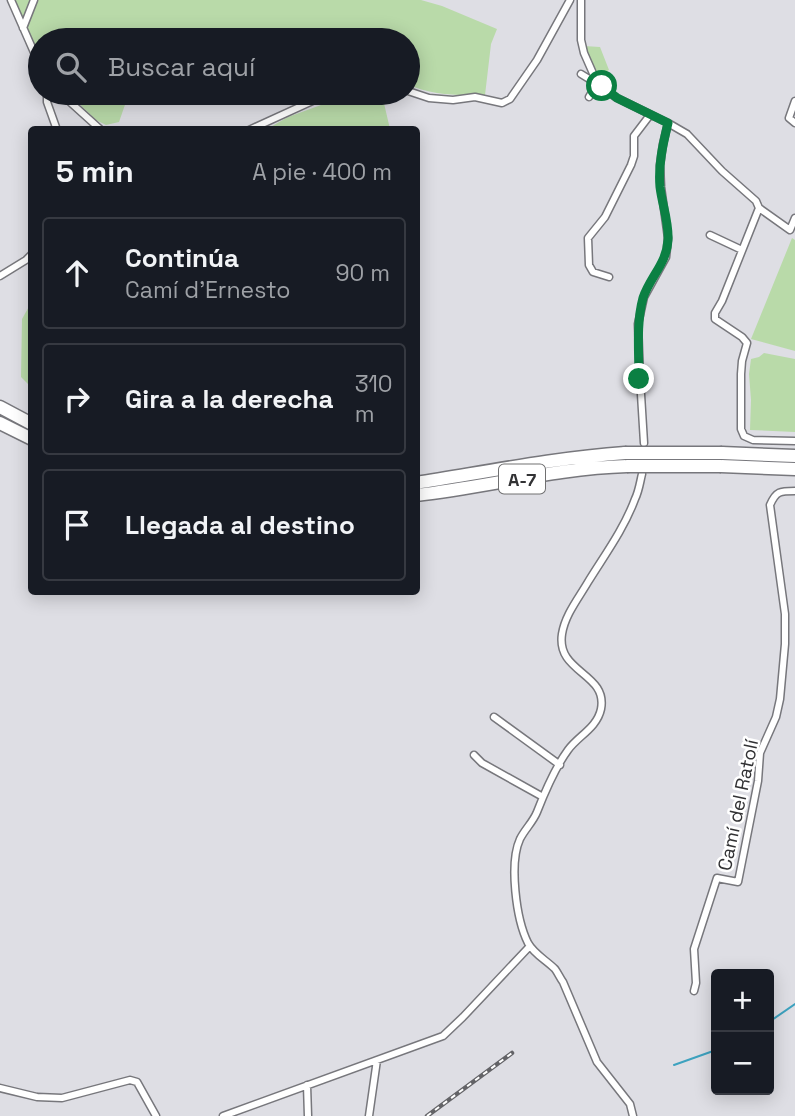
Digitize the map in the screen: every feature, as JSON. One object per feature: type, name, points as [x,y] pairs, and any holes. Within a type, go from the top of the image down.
[{"type":"highway","points":[[0,407],[28,422]]},
{"type":"highway","points":[[0,423],[28,437]]},
{"type":"highway","name":"A-7","points":[[420,482],[570,458],[721,459],[795,456]]},
{"type":"highway","name":"A-7","points":[[420,494],[609,466],[626,459]]},
{"type":"highway","name":"A-7","points":[[721,459],[795,469]]},
{"type":"street","points":[[11,0],[28,39]]},
{"type":"street","points":[[23,28],[34,0]]},
{"type":"street","points":[[420,95],[453,100],[475,97],[502,103],[510,99],[537,60],[570,0]]},
{"type":"street","points":[[581,0],[581,40],[584,53],[595,78],[602,86],[617,98],[687,134],[722,171],[756,201],[759,208],[790,230],[795,218]]},
{"type":"street","points":[[581,74],[602,86]]},
{"type":"street","points":[[589,97],[595,87],[594,82]]},
{"type":"street","points":[[795,101],[789,118],[795,123]]},
{"type":"street","points":[[48,105],[56,126]]},
{"type":"street","points":[[72,105],[96,126]]},
{"type":"street","points":[[258,126],[304,105]]},
{"type":"street","points":[[609,277],[593,272],[589,265],[588,238],[605,216],[631,165],[634,136],[650,115]]},
{"type":"street","points":[[644,443],[638,324],[644,297],[666,257],[668,238],[660,187],[660,165],[668,123]]},
{"type":"street","points":[[759,208],[715,313],[715,319],[747,343],[741,374],[741,429],[744,436],[753,440],[795,441]]},
{"type":"street","points":[[710,235],[742,250]]},
{"type":"street","points":[[0,276],[28,258]]},
{"type":"street","points":[[633,1116],[630,1104],[597,1062],[563,982],[556,971],[530,946],[518,911],[515,886],[517,850],[521,839],[536,816],[568,750],[598,719],[602,696],[596,686],[572,665],[565,655],[562,636],[567,616],[636,499],[642,474]]},
{"type":"street","name":"Camí del Ratolí","points":[[694,990],[694,949],[717,878],[738,882],[758,780],[760,753],[776,717],[780,699],[785,614],[770,505],[774,496],[781,491],[795,491]]},
{"type":"street","points":[[494,717],[560,765]]},
{"type":"street","points":[[474,755],[482,763],[543,797]]},
{"type":"street","points":[[223,1116],[443,1036],[530,946]]},
{"type":"street","points":[[369,1116],[377,1060]]},
{"type":"street","points":[[0,1088],[37,1097],[62,1098],[130,1080],[137,1082],[156,1116]]},
{"type":"street","points":[[307,1086],[308,1116]]},
{"type":"green space","points":[[15,0],[421,0],[497,29],[491,44],[485,95],[455,95],[420,89],[420,28],[28,28],[28,31]]},
{"type":"green space","points":[[584,46],[600,47],[609,70],[599,75]]},
{"type":"green space","points":[[80,105],[125,105],[119,122],[106,125],[96,120]]},
{"type":"green space","points":[[321,105],[384,105],[389,126],[272,126]]},
{"type":"green space","points":[[792,238],[795,240],[795,351],[751,339]]},
{"type":"green space","points":[[28,308],[28,384],[21,377],[22,319]]},
{"type":"green space","points":[[764,353],[795,359],[795,432],[750,430],[751,359]]},
{"type":"waterway","points":[[774,1019],[795,1004]]},
{"type":"waterway","points":[[674,1065],[711,1052]]},
{"type":"railway","points":[[427,1116],[512,1053]]},
{"type":"route","points":[[602,86],[617,98],[668,123],[660,165],[660,187],[668,238],[666,257],[644,297],[638,324],[639,379]]}]
